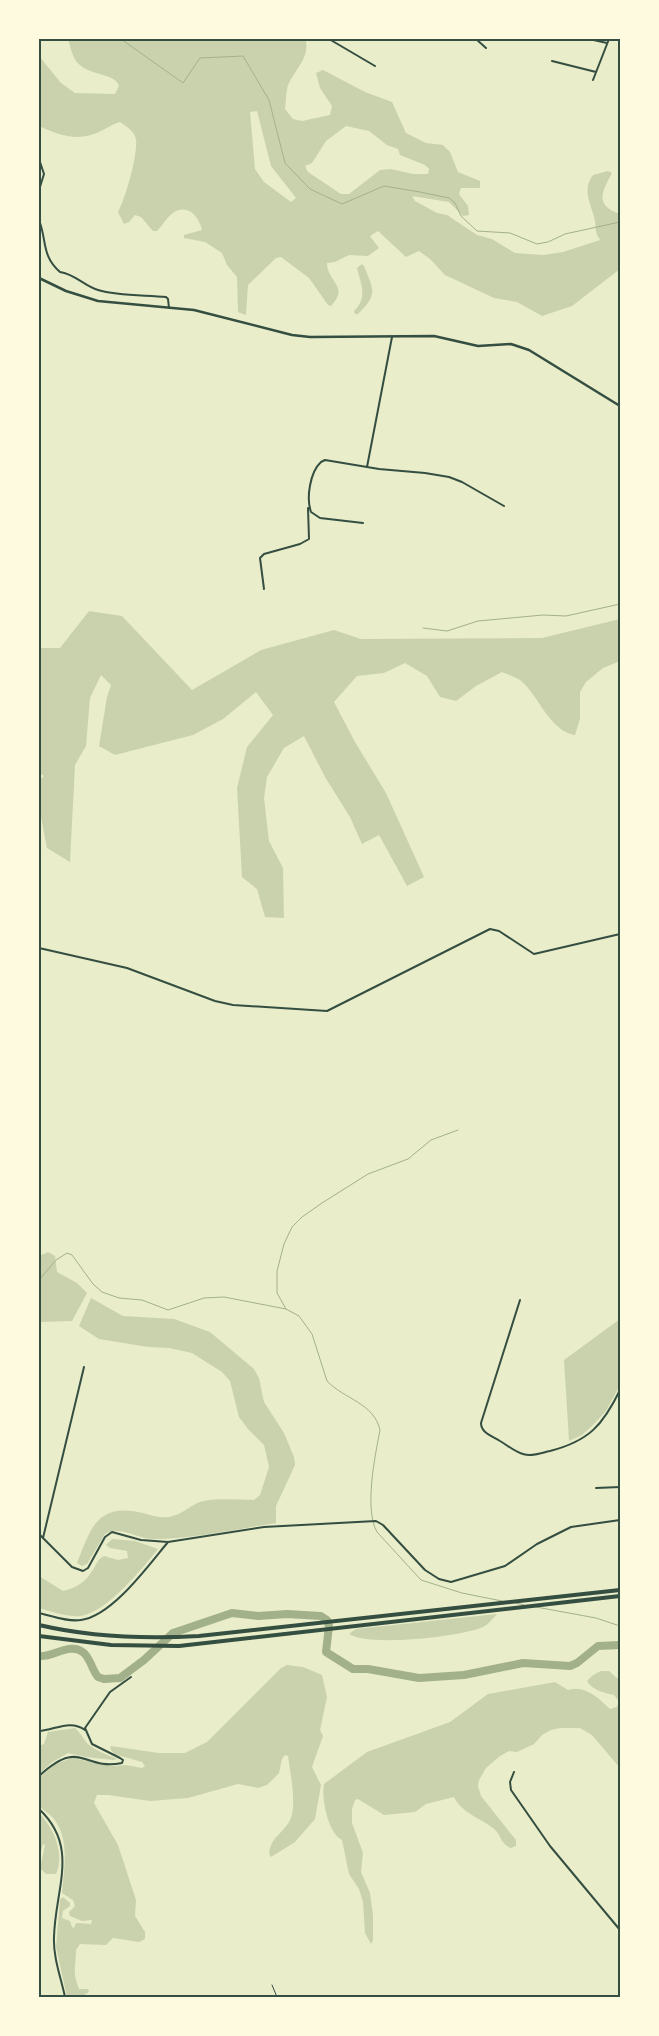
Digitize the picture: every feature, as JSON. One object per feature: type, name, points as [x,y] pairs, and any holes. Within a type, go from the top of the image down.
[{"type":"highway","points":[[39,1625],[84,1633],[166,1637],[223,1634],[620,1590]]},
{"type":"highway","points":[[39,1636],[111,1645],[179,1646],[620,1596]]},
{"type":"street","points":[[329,39],[375,66]]},
{"type":"street","points":[[476,39],[486,48]]},
{"type":"street","points":[[588,39],[607,43]]},
{"type":"street","points":[[593,80],[609,39]]},
{"type":"street","points":[[552,61],[596,72]]},
{"type":"street","points":[[39,159],[44,174],[39,190]]},
{"type":"street","points":[[39,220],[43,233],[44,250],[60,272],[73,276],[100,291],[166,297],[169,308]]},
{"type":"street","points":[[39,278],[66,291],[98,301],[215,314],[300,336],[434,336],[478,346],[506,344],[520,346],[620,406]]},
{"type":"street","points":[[367,467],[392,337]]},
{"type":"street","points":[[264,590],[260,558],[264,554],[302,543],[309,538],[308,504],[314,473],[321,462],[325,460],[367,467],[425,472],[449,477],[462,482],[504,506]]},
{"type":"street","points":[[308,504],[311,512],[316,517],[363,524]]},
{"type":"street","points":[[39,948],[127,968],[215,1001],[233,1005],[327,1011],[490,930],[499,931],[534,954],[620,934]]},
{"type":"street","points":[[520,1300],[481,1424],[484,1431],[522,1454],[532,1456],[564,1447],[578,1441],[597,1427],[612,1407],[620,1390]]},
{"type":"street","points":[[43,1538],[84,1367]]},
{"type":"street","points":[[596,1488],[620,1487]]},
{"type":"street","points":[[39,1534],[72,1567],[82,1571],[88,1568],[105,1537],[111,1532],[141,1540],[168,1542],[264,1527],[376,1520],[425,1570],[439,1579],[451,1582],[505,1566],[537,1544],[571,1527],[620,1520]]},
{"type":"street","points":[[39,1613],[72,1620],[85,1619],[99,1614],[111,1605],[144,1571],[168,1542]]},
{"type":"street","points":[[85,1730],[86,1725],[110,1692],[132,1677]]},
{"type":"street","points":[[39,1731],[66,1725],[78,1726],[85,1730],[94,1746],[120,1758],[122,1762],[109,1763],[68,1756],[53,1763],[39,1776]]},
{"type":"street","points":[[514,1772],[510,1782],[511,1790],[550,1846],[620,1930]]},
{"type":"street","points":[[39,1809],[55,1828],[62,1848],[54,1942],[65,1997]]},
{"type":"lane","points":[[272,1985],[277,1997]]},
{"type":"green space","points":[[68,39],[303,39],[306,41],[305,53],[301,64],[288,85],[286,94],[285,109],[293,119],[302,121],[330,115],[332,106],[320,88],[316,73],[323,70],[365,92],[392,102],[406,133],[426,143],[443,145],[450,152],[458,172],[480,181],[480,188],[461,188],[459,194],[468,206],[469,215],[463,216],[449,202],[412,196],[415,201],[437,213],[447,215],[477,235],[492,239],[515,253],[543,255],[563,252],[600,240],[596,233],[595,221],[588,198],[588,187],[593,175],[608,171],[612,173],[602,197],[606,206],[620,214],[620,269],[572,306],[542,316],[517,302],[494,298],[445,275],[430,259],[419,251],[406,257],[378,231],[370,236],[379,248],[368,256],[349,255],[335,262],[327,263],[330,275],[338,289],[336,299],[331,306],[328,305],[309,278],[281,257],[276,258],[248,285],[246,315],[238,312],[237,277],[227,265],[222,253],[205,242],[184,238],[184,235],[202,230],[198,220],[192,213],[178,210],[157,231],[153,231],[141,217],[135,215],[129,222],[124,224],[118,212],[131,176],[136,146],[135,136],[130,129],[120,122],[91,135],[76,137],[39,126],[39,56],[61,83],[75,93],[115,94],[119,86],[112,78],[87,70],[81,66],[72,53]],"holes":[[[257,111],[271,166],[296,198],[291,202],[264,182],[255,169],[250,112]],[[346,126],[369,131],[387,145],[398,149],[400,155],[425,165],[429,169],[428,174],[413,174],[391,169],[380,170],[349,194],[341,194],[308,172],[305,166],[312,163],[326,141]]]},
{"type":"green space","points":[[362,264],[370,281],[372,292],[369,302],[358,314],[355,314],[354,311],[362,296],[362,285],[357,268]]},
{"type":"green space","points":[[89,611],[122,616],[192,690],[261,650],[334,630],[361,639],[542,638],[620,619],[620,661],[603,668],[586,682],[580,692],[580,719],[575,735],[558,727],[551,720],[527,686],[520,680],[502,672],[476,686],[456,701],[440,697],[427,676],[405,663],[384,673],[357,676],[334,702],[355,742],[386,793],[424,877],[407,886],[379,835],[362,844],[350,817],[325,777],[304,736],[284,748],[267,777],[264,798],[269,841],[283,868],[284,918],[265,917],[257,889],[242,877],[237,788],[247,747],[273,715],[256,692],[223,719],[193,735],[115,755],[99,746],[107,697],[111,685],[101,675],[90,698],[86,746],[75,765],[70,862],[47,848],[39,807],[39,781],[44,776],[39,773],[39,648],[60,648]]},
{"type":"green space","points":[[48,1252],[55,1256],[57,1272],[77,1283],[87,1293],[72,1321],[39,1322],[39,1256]]},
{"type":"green space","points":[[91,1298],[123,1316],[174,1319],[210,1332],[254,1369],[259,1378],[264,1402],[284,1433],[294,1457],[295,1465],[276,1506],[276,1523],[199,1536],[168,1539],[153,1539],[117,1531],[111,1532],[105,1534],[87,1564],[82,1566],[77,1563],[92,1529],[106,1515],[115,1511],[128,1511],[158,1517],[169,1517],[177,1515],[204,1501],[223,1499],[254,1500],[260,1495],[269,1467],[264,1445],[239,1417],[230,1381],[222,1372],[192,1353],[169,1348],[148,1347],[99,1339],[79,1326]]},
{"type":"green space","points":[[620,1319],[620,1385],[606,1411],[582,1435],[569,1441],[564,1360]]},
{"type":"green space","points":[[112,1539],[135,1541],[158,1549],[143,1568],[113,1598],[91,1613],[72,1616],[39,1608],[39,1576],[63,1591],[77,1586],[85,1580],[104,1556],[118,1560],[128,1558],[127,1551],[110,1548],[106,1545]]},
{"type":"green space","points":[[497,1614],[483,1627],[436,1637],[375,1640],[349,1634],[356,1629]]},
{"type":"green space","points":[[287,1665],[303,1667],[322,1675],[327,1697],[320,1730],[323,1736],[312,1767],[321,1785],[315,1819],[295,1842],[271,1857],[269,1854],[270,1848],[274,1840],[292,1816],[293,1790],[288,1756],[285,1755],[282,1759],[279,1773],[267,1785],[258,1788],[238,1784],[188,1798],[150,1801],[97,1795],[94,1803],[118,1845],[136,1900],[135,1916],[145,1932],[145,1939],[139,1942],[113,1938],[106,1945],[80,1944],[76,1950],[76,1978],[79,1989],[88,1989],[89,1992],[81,1997],[67,1997],[56,1947],[60,1900],[63,1897],[70,1903],[70,1906],[63,1911],[62,1918],[70,1921],[72,1927],[74,1928],[76,1923],[91,1924],[92,1920],[82,1921],[70,1916],[69,1912],[75,1906],[73,1900],[62,1893],[65,1855],[62,1836],[59,1827],[51,1815],[39,1806],[39,1778],[55,1764],[72,1758],[114,1766],[126,1765],[142,1768],[145,1766],[142,1762],[114,1754],[110,1748],[111,1746],[159,1753],[185,1753],[207,1742],[281,1668]]},
{"type":"green space","points":[[601,1671],[609,1671],[617,1678],[620,1677],[620,1768],[592,1735],[580,1728],[560,1728],[542,1735],[534,1744],[517,1752],[509,1751],[500,1756],[486,1768],[479,1780],[478,1786],[481,1796],[516,1840],[516,1846],[508,1847],[493,1828],[466,1811],[457,1803],[454,1797],[426,1804],[415,1812],[384,1815],[358,1799],[355,1800],[352,1809],[352,1823],[363,1853],[361,1872],[370,1893],[373,1915],[373,1940],[371,1944],[365,1933],[363,1902],[359,1889],[349,1874],[342,1840],[337,1836],[329,1823],[325,1806],[324,1784],[367,1752],[450,1722],[488,1694],[555,1682],[568,1690],[580,1689],[590,1693],[610,1709],[617,1707],[619,1701],[614,1695],[595,1689],[587,1681]]},
{"type":"green space","points":[[75,1728],[91,1746],[117,1759],[86,1757],[68,1753],[51,1763],[39,1774],[39,1746],[44,1744],[48,1732]]},
{"type":"green space","points":[[39,1813],[49,1826],[59,1850],[56,1874],[46,1874],[40,1868],[45,1845],[43,1844],[39,1859]]},
{"type":"waterway","points":[[121,39],[183,83],[200,58],[243,56],[269,100],[285,163],[310,189],[342,204],[384,186],[420,192],[449,198],[455,203],[461,216],[477,231],[510,233],[537,244],[548,242],[565,234],[620,222]]},
{"type":"waterway","points":[[423,628],[447,631],[478,621],[543,615],[566,616],[620,604]]},
{"type":"waterway","points":[[286,1309],[277,1293],[277,1271],[284,1244],[292,1227],[302,1217],[322,1203],[368,1174],[408,1159],[431,1140],[458,1130]]},
{"type":"waterway","points":[[39,1280],[56,1260],[67,1253],[72,1255],[93,1284],[102,1292],[119,1298],[142,1300],[168,1310],[204,1298],[224,1297],[286,1309],[299,1316],[312,1334],[327,1381],[365,1407],[377,1421],[380,1430],[373,1468],[371,1496],[371,1510],[377,1532],[421,1580],[462,1593],[502,1601]]},
{"type":"waterway","points":[[516,1603],[524,1605]]},
{"type":"waterway","points":[[536,1607],[596,1618],[620,1626]]},
{"type":"waterway","points":[[39,1656],[50,1655],[67,1649],[79,1650],[84,1653],[98,1677],[104,1679],[120,1678],[144,1660],[173,1633],[232,1613],[258,1616],[287,1614],[321,1616],[327,1620],[329,1626],[326,1652],[353,1669],[368,1669],[419,1678],[464,1675],[523,1663],[570,1666],[577,1663],[598,1646],[620,1645]]}]
